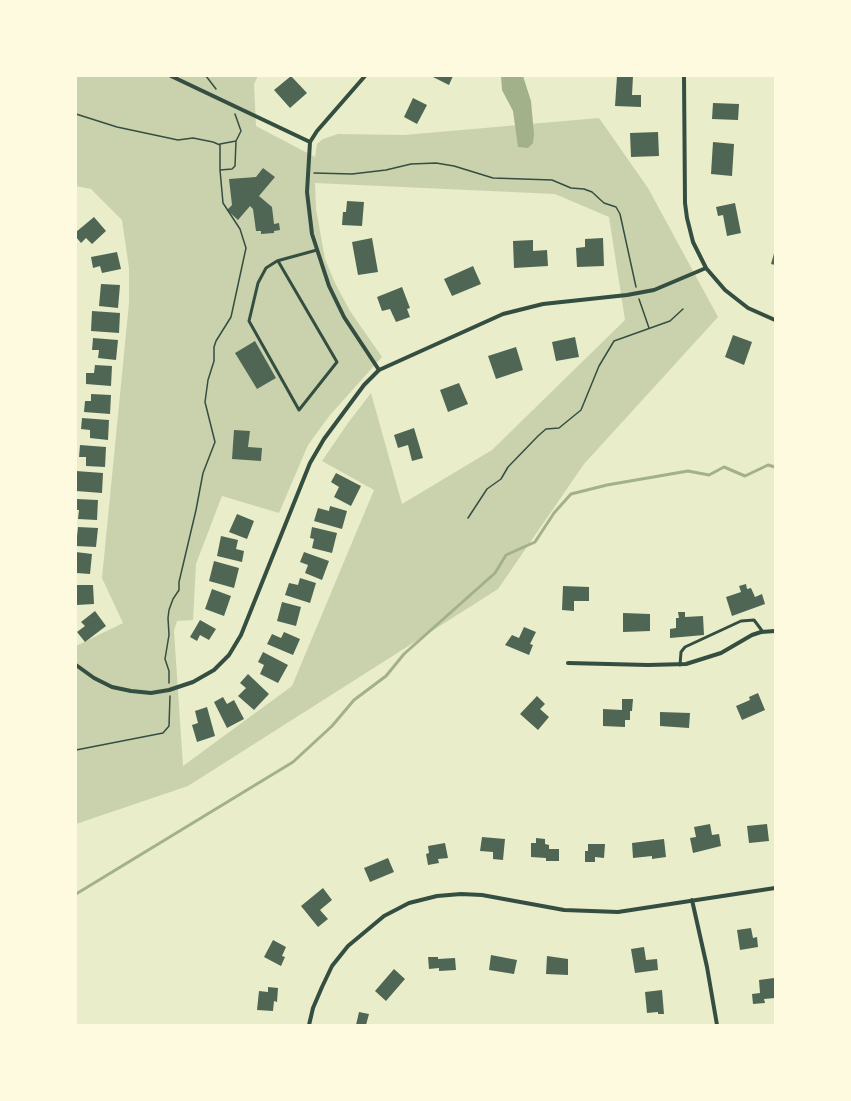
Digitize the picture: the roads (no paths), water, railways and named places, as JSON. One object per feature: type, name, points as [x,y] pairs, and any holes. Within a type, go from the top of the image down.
[{"type":"street","points":[[171,76],[310,142]]},
{"type":"street","points":[[365,76],[317,131],[310,142],[306,173],[308,205],[317,250],[336,301],[379,370]]},
{"type":"street","points":[[684,76],[685,186],[687,218],[694,242],[706,268],[719,284],[736,300],[775,320]]},
{"type":"street","points":[[76,665],[94,678],[116,688],[141,692],[169,690],[193,682],[214,670],[236,646],[310,463],[324,439],[364,385],[379,370],[486,321],[518,310],[555,302],[638,294],[667,286],[706,268]]},
{"type":"street","points":[[568,663],[680,665],[721,653],[752,636],[763,632],[775,631]]},
{"type":"street","points":[[309,1025],[313,1008],[324,982],[332,966],[348,946],[384,916],[409,903],[437,896],[461,894],[482,895],[564,910],[618,912],[775,888]]},
{"type":"street","points":[[692,900],[707,967],[717,1025]]},
{"type":"lane","points":[[278,261],[338,362],[299,410],[249,321],[260,279],[266,268],[278,261],[317,250]]},
{"type":"lane","points":[[680,665],[681,652],[685,646],[741,621],[754,620],[760,625],[763,632]]},
{"type":"waterway","points":[[76,894],[293,762],[332,726],[354,700],[386,676],[404,654],[495,573],[506,555],[535,542],[554,513],[571,494],[607,485],[688,471],[709,475],[724,467],[745,476],[768,465],[775,467]]}]
